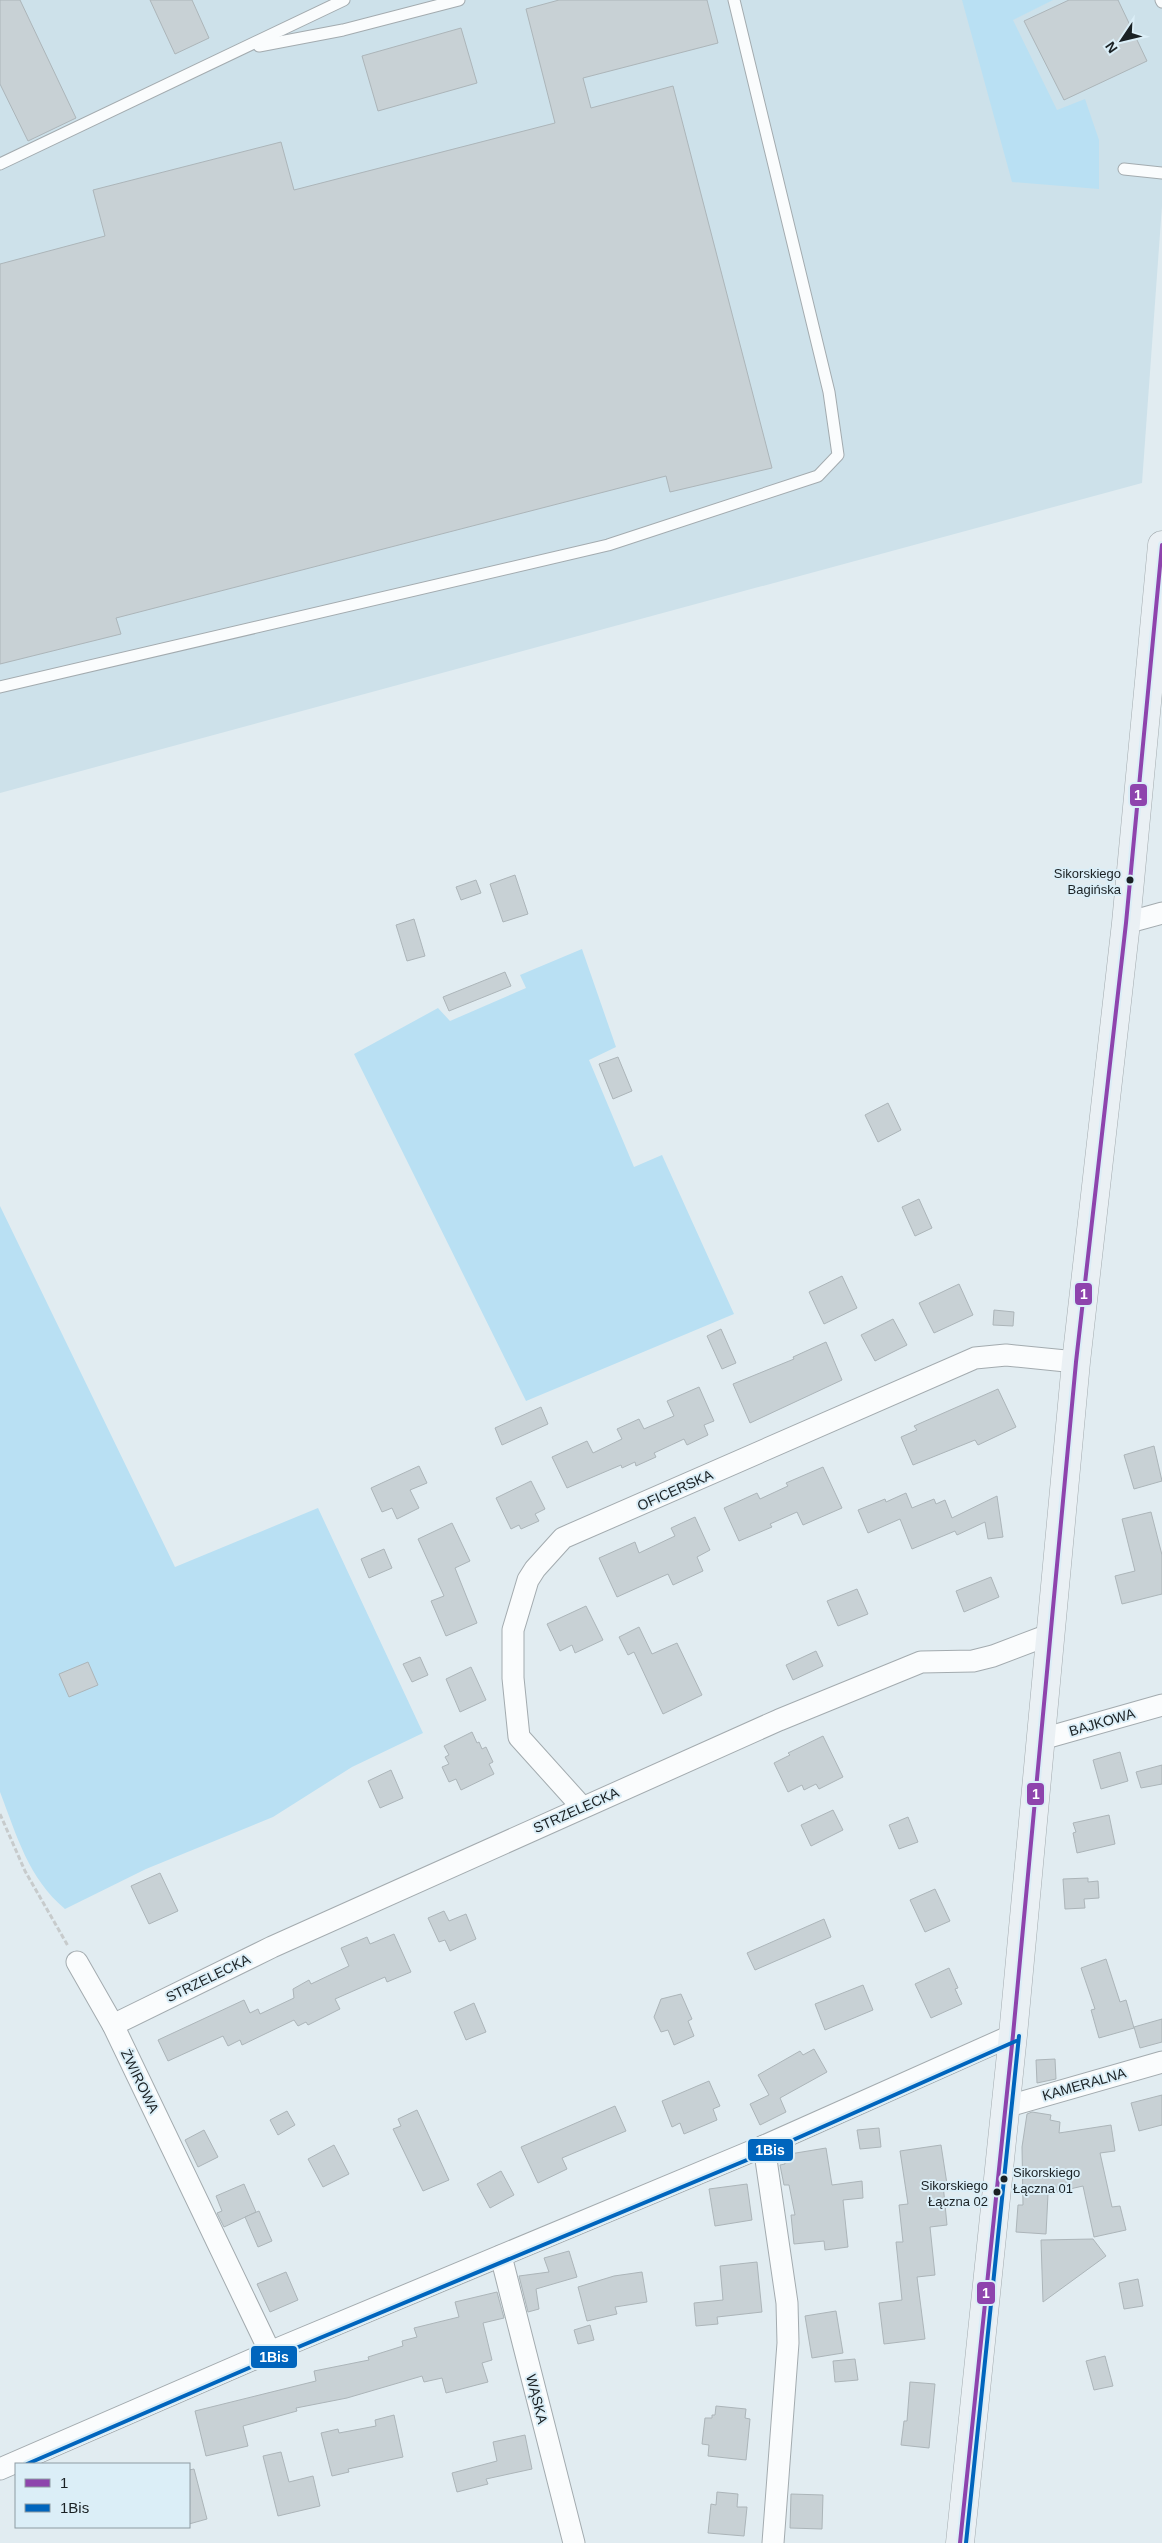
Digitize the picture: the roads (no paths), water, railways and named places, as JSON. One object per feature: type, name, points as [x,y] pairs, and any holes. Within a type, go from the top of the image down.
[{"type":"street","points":[[960,2543],[1013,2035],[1076,1362],[1126,923],[1162,545]]},
{"type":"street","points":[[1126,923],[1162,913]]},
{"type":"street","name":"OFICERSKA","points":[[582,1807],[519,1737],[513,1678],[513,1630],[526,1587],[534,1569],[563,1538],[974,1358],[1006,1355],[1076,1362]]},
{"type":"street","name":"STRZELECKA","points":[[113,2025],[272,1946],[582,1807],[921,1662],[973,1661],[993,1656],[1051,1634]]},
{"type":"street","name":"BAJKOWA","points":[[1042,1739],[1162,1705]]},
{"type":"street","name":"ŻWIROWA","points":[[77,1962],[113,2025],[270,2352]]},
{"type":"street","points":[[0,2469],[270,2352],[764,2146],[1013,2035]]},
{"type":"street","name":"KAMERALNA","points":[[1005,2106],[1162,2062]]},
{"type":"street","points":[[764,2146],[787,2302],[788,2343],[773,2543]]},
{"type":"street","name":"WĄSKA","points":[[501,2256],[574,2543]]},
{"type":"lane","points":[[0,164],[344,0]]},
{"type":"lane","points":[[243,48],[343,30],[459,0]]},
{"type":"lane","points":[[0,686],[608,546],[818,476],[838,455],[828,392],[734,0]]},
{"type":"lane","points":[[1124,169],[1162,173]]},
{"type":"place","name":"Sikorskiego Bagińska","points":[[1130,880]]},
{"type":"place","name":"Sikorskiego Łączna 01","points":[[1004,2179]]},
{"type":"place","name":"Sikorskiego Łączna 02","points":[[997,2192]]}]
